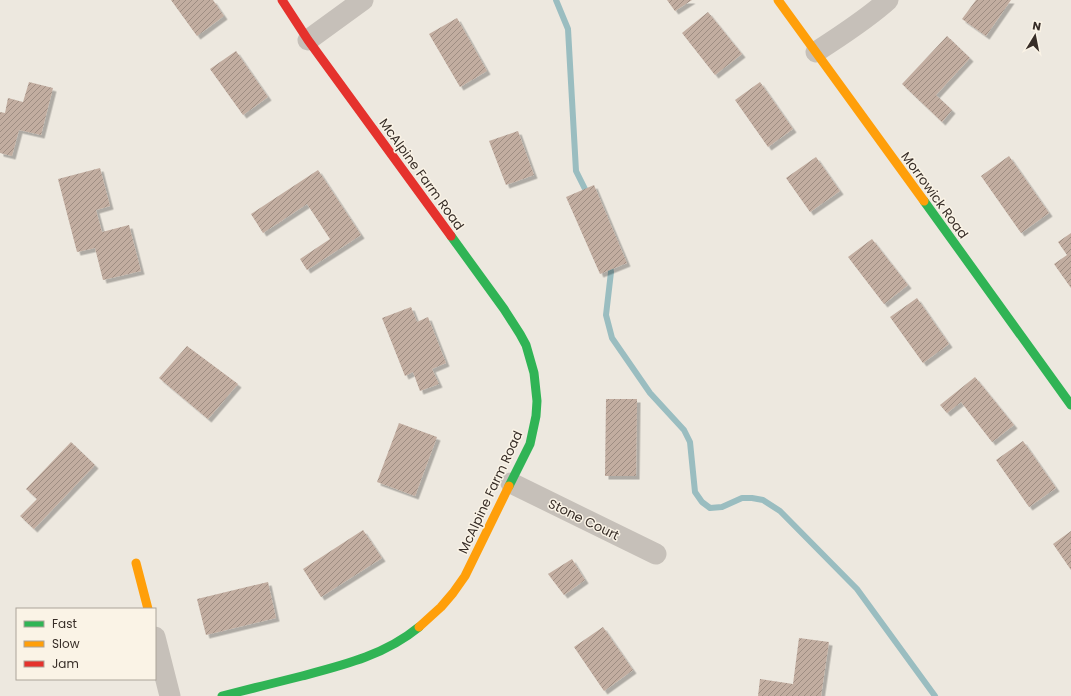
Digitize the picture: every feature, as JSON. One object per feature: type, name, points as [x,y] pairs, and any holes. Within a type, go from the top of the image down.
[{"type":"street","name":"McAlpine Farm Road","points":[[222,696],[345,665],[363,659],[396,643],[423,625],[456,590],[465,576],[530,444],[536,416],[537,402],[534,373],[523,339],[504,309],[308,40],[282,0]]},
{"type":"street","points":[[308,40],[363,0]]},
{"type":"street","name":"Morrowick Road","points":[[778,0],[1071,405]]},
{"type":"street","points":[[816,52],[855,26],[888,0]]},
{"type":"street","name":"Stone Court","points":[[511,484],[656,554]]},
{"type":"street","points":[[136,563],[148,608]]},
{"type":"street","points":[[156,641],[170,696]]},
{"type":"building","points":[[171,0],[213,0],[224,16],[197,36]]},
{"type":"building","points":[[667,0],[692,0],[675,11]]},
{"type":"building","points":[[976,0],[1011,0],[986,36],[962,19]]},
{"type":"building","points":[[708,12],[742,54],[715,75],[682,33]]},
{"type":"building","points":[[457,18],[487,71],[460,87],[429,34]]},
{"type":"building","points":[[947,36],[970,58],[936,95],[952,110],[942,122],[902,84]]},
{"type":"building","points":[[236,51],[268,97],[243,115],[210,69]]},
{"type":"building","points":[[29,82],[53,88],[41,135],[19,130],[12,156],[0,153],[0,112],[5,113],[8,98],[23,102]]},
{"type":"building","points":[[760,82],[793,129],[768,147],[735,100]]},
{"type":"building","points":[[518,131],[534,175],[506,185],[489,141]]},
{"type":"building","points":[[1009,156],[1049,213],[1021,233],[981,176]]},
{"type":"building","points":[[816,157],[840,191],[810,212],[786,178]]},
{"type":"building","points":[[100,168],[110,206],[96,210],[102,232],[129,225],[141,271],[103,280],[95,248],[77,252],[58,179]]},
{"type":"building","points":[[318,170],[361,235],[307,270],[300,259],[330,239],[307,204],[263,233],[251,214]]},
{"type":"building","points":[[594,185],[627,263],[600,274],[566,197]]},
{"type":"building","points":[[1071,233],[1071,288],[1054,264],[1067,255],[1058,242]]},
{"type":"building","points":[[872,239],[908,285],[884,304],[848,257]]},
{"type":"building","points":[[917,298],[949,344],[923,363],[890,317]]},
{"type":"building","points":[[411,307],[417,322],[428,317],[446,363],[432,369],[439,384],[420,391],[413,372],[405,376],[382,318]]},
{"type":"building","points":[[187,346],[238,384],[208,419],[159,378]]},
{"type":"building","points":[[975,377],[1014,425],[992,442],[961,402],[947,413],[940,405]]},
{"type":"building","points":[[606,399],[637,399],[636,476],[605,476]]},
{"type":"building","points":[[399,423],[437,437],[415,496],[377,482]]},
{"type":"building","points":[[1023,441],[1056,488],[1029,507],[996,460]]},
{"type":"building","points":[[71,442],[95,465],[34,529],[20,516],[37,499],[26,489]]},
{"type":"building","points":[[363,530],[382,558],[321,597],[303,569]]},
{"type":"building","points":[[1071,531],[1071,570],[1053,544]]},
{"type":"building","points":[[572,559],[585,580],[564,595],[548,574]]},
{"type":"building","points":[[268,582],[276,618],[206,635],[197,599]]},
{"type":"building","points":[[603,627],[633,670],[604,691],[574,647]]},
{"type":"building","points":[[799,638],[829,642],[821,696],[758,696],[760,679],[793,684]]},
{"type":"waterway","points":[[556,0],[568,29],[576,171],[588,195]]},
{"type":"waterway","points":[[609,263],[611,272],[606,315],[612,338],[650,393],[684,430],[690,442],[695,492],[702,502],[710,508],[722,507],[742,498],[752,498],[763,500],[780,511],[857,589],[935,696]]},
{"type":"traffic: fast","points":[[924,201],[1071,405]]},
{"type":"traffic: fast","points":[[451,236],[504,309],[520,334],[526,345],[534,373],[537,401],[536,416],[530,444],[509,486]]},
{"type":"traffic: fast","points":[[222,696],[318,672],[364,658],[392,645],[419,627]]},
{"type":"traffic: slow","points":[[778,0],[924,201]]},
{"type":"traffic: slow","points":[[419,627],[441,607],[465,576],[509,486]]},
{"type":"traffic: slow","points":[[136,563],[148,608]]},
{"type":"traffic: jam","points":[[282,0],[308,40],[451,236]]}]
